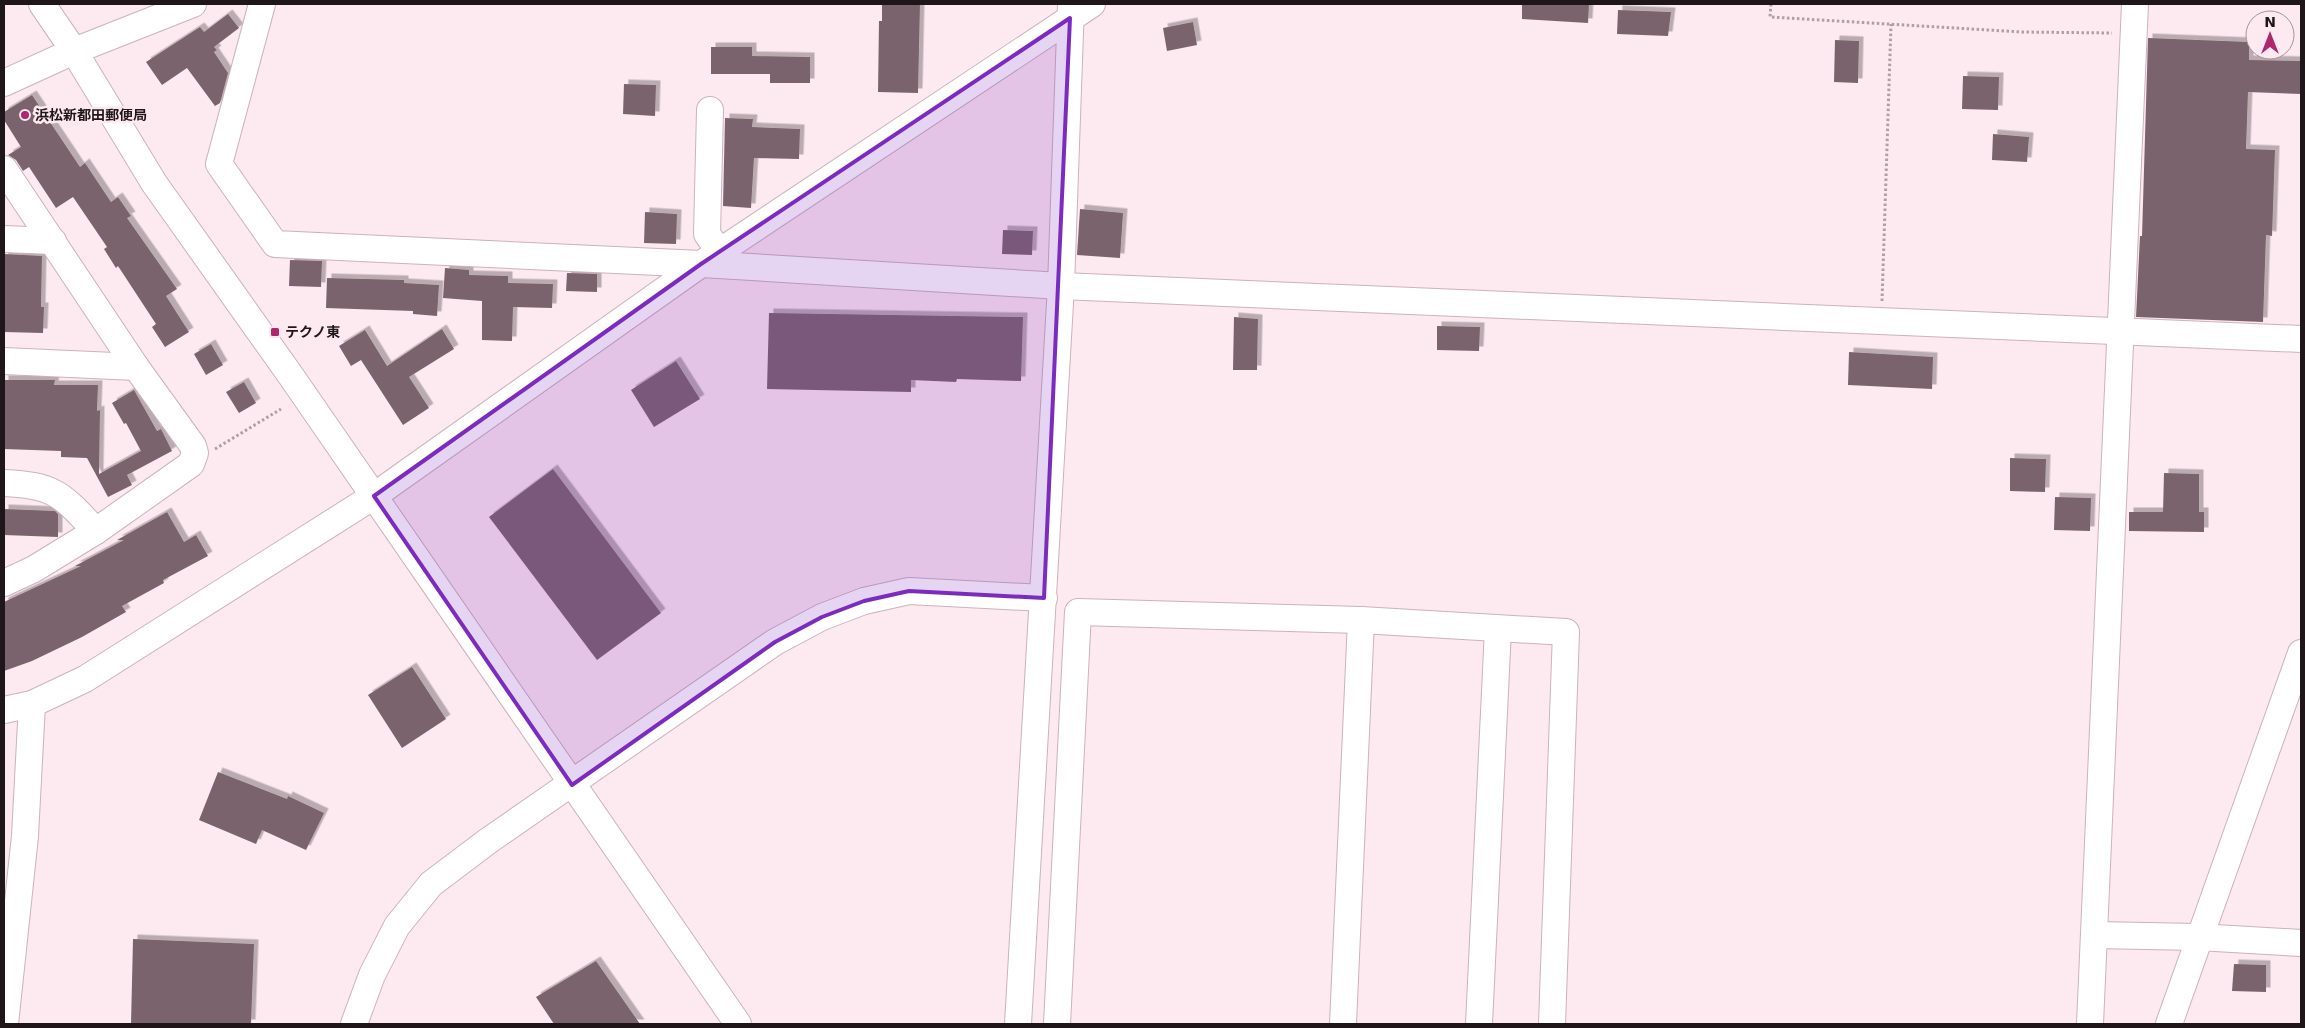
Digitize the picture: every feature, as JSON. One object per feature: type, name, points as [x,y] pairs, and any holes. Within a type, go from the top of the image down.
[{"type":"street","points":[[42,4],[74,51],[154,183],[374,496],[738,1024]]},
{"type":"street","points":[[4,83],[74,51],[192,4]]},
{"type":"street","points":[[262,4],[219,164],[275,244],[711,258],[1061,286],[2301,339]]},
{"type":"street","points":[[4,710],[32,704],[85,679],[374,496],[711,258],[1070,11],[1092,4]]},
{"type":"street","points":[[2090,1024],[2135,4]]},
{"type":"street","points":[[1018,1024],[1061,286],[1070,11]]},
{"type":"street","points":[[710,110],[707,234],[711,258]]},
{"type":"street","points":[[4,169],[136,367],[193,446],[195,453],[191,464],[96,531],[34,569],[4,582]]},
{"type":"street","points":[[4,239],[53,241]]},
{"type":"street","points":[[4,361],[136,367]]},
{"type":"street","points":[[4,483],[30,484],[64,498],[96,531]]},
{"type":"street","points":[[354,1024],[372,975],[397,926],[431,884],[488,841],[572,785],[775,642],[822,617],[864,602],[909,592],[1044,598]]},
{"type":"street","points":[[1057,1024],[1078,612],[1360,620],[1566,632],[1552,1024]]},
{"type":"street","points":[[1343,1024],[1360,620]]},
{"type":"street","points":[[1479,1024],[1498,629]]},
{"type":"street","points":[[2169,1024],[2198,937],[2301,652]]},
{"type":"street","points":[[5,1024],[25,836],[32,704]]},
{"type":"street","points":[[2095,935],[2198,937],[2301,944]]},
{"type":"path","points":[[1771,4],[1770,17],[2022,32],[2133,33]]},
{"type":"path","points":[[1881,322],[1891,24]]},
{"type":"path","points":[[191,464],[282,408]]},
{"type":"highlighted area","points":[[1070,18],[1044,598],[909,591],[864,601],[822,617],[775,642],[572,785],[374,496],[701,264]]},
{"type":"building","points":[[882,4],[920,4],[918,93],[878,92],[879,21],[882,21]]},
{"type":"building","points":[[1522,4],[1589,4],[1588,23],[1522,19]]},
{"type":"building","points":[[1618,10],[1671,12],[1668,36],[1617,34]]},
{"type":"building","points":[[228,14],[239,28],[214,47],[217,50],[214,52],[228,73],[220,103],[215,106],[187,68],[162,85],[146,62],[200,27],[204,32]]},
{"type":"building","points":[[1193,22],[1197,45],[1167,51],[1163,28]]},
{"type":"building","points":[[2148,38],[2245,42],[2245,60],[2301,61],[2301,94],[2248,92],[2246,149],[2275,150],[2272,236],[2266,235],[2263,322],[2136,317],[2140,236],[2142,236]]},
{"type":"building","points":[[1835,40],[1859,41],[1858,83],[1834,82]]},
{"type":"building","points":[[711,47],[752,47],[752,56],[810,57],[810,83],[770,83],[770,74],[711,74]]},
{"type":"building","points":[[1963,76],[1999,77],[1998,110],[1962,109]]},
{"type":"building","points":[[624,84],[656,85],[655,116],[623,114]]},
{"type":"building","points":[[32,95],[80,167],[85,163],[111,202],[118,197],[131,216],[127,218],[177,289],[166,296],[189,332],[165,347],[152,327],[156,324],[118,266],[116,268],[104,249],[107,247],[73,197],[56,208],[29,167],[23,171],[16,160],[8,155],[21,147],[4,120],[4,112]]},
{"type":"building","points":[[725,118],[753,119],[752,127],[800,129],[799,159],[754,158],[751,208],[723,206]]},
{"type":"building","points":[[1993,134],[2029,137],[2027,162],[1992,160]]},
{"type":"building","points":[[1080,209],[1123,213],[1120,258],[1077,255]]},
{"type":"building","points":[[645,212],[677,214],[676,244],[644,243]]},
{"type":"building","points":[[1003,230],[1033,231],[1032,255],[1002,254]]},
{"type":"building","points":[[4,254],[42,256],[41,307],[44,307],[43,333],[4,332]]},
{"type":"building","points":[[290,260],[322,261],[321,287],[289,286]]},
{"type":"building","points":[[445,268],[469,270],[469,275],[508,276],[508,283],[553,284],[552,308],[513,307],[512,341],[482,340],[482,301],[443,298]]},
{"type":"building","points":[[567,273],[597,274],[597,292],[566,291]]},
{"type":"building","points":[[327,278],[404,280],[404,283],[439,285],[437,316],[413,314],[413,311],[326,308]]},
{"type":"building","points":[[769,313],[1023,317],[1021,381],[957,379],[956,382],[911,380],[911,392],[767,389]]},
{"type":"building","points":[[1234,317],[1258,319],[1257,370],[1233,370]]},
{"type":"building","points":[[1437,326],[1480,327],[1479,351],[1437,350]]},
{"type":"building","points":[[442,329],[454,349],[409,377],[429,408],[403,425],[361,360],[351,366],[339,346],[365,330],[387,366]]},
{"type":"building","points":[[211,344],[223,365],[206,375],[194,354]]},
{"type":"building","points":[[1849,352],[1933,357],[1932,389],[1848,385]]},
{"type":"building","points":[[676,361],[700,399],[654,427],[631,390]]},
{"type":"building","points":[[4,380],[55,380],[54,385],[98,385],[97,411],[100,410],[99,474],[141,451],[126,423],[124,424],[112,403],[134,390],[157,431],[161,429],[172,451],[127,475],[132,485],[108,497],[87,458],[61,457],[61,451],[4,449]]},
{"type":"building","points":[[244,382],[256,403],[239,413],[226,392]]},
{"type":"building","points":[[2010,458],[2046,459],[2045,492],[2010,491]]},
{"type":"building","points":[[553,469],[661,613],[597,660],[489,517]]},
{"type":"building","points":[[2164,473],[2199,474],[2199,512],[2204,512],[2204,532],[2129,531],[2129,512],[2163,512]]},
{"type":"building","points":[[2055,497],[2091,498],[2090,531],[2054,530]]},
{"type":"building","points":[[4,509],[55,511],[58,514],[58,537],[4,535]]},
{"type":"building","points":[[167,512],[184,542],[196,535],[208,556],[163,580],[164,583],[122,606],[126,612],[82,637],[32,661],[4,671],[4,602],[81,566],[75,566],[124,540],[117,540]]},
{"type":"building","points":[[412,667],[446,719],[402,748],[368,695]]},
{"type":"building","points":[[218,772],[287,799],[288,796],[324,813],[306,850],[262,830],[256,844],[199,820]]},
{"type":"building","points":[[133,939],[254,944],[251,1024],[131,1024]]},
{"type":"building","points":[[596,961],[640,1024],[554,1024],[536,997]]},
{"type":"building","points":[[2234,964],[2266,965],[2266,992],[2232,991]]},
{"type":"place","name":"浜松新都田郵便局","points":[[25,115]]},
{"type":"place","name":"テクノ東","points":[[275,332]]}]
